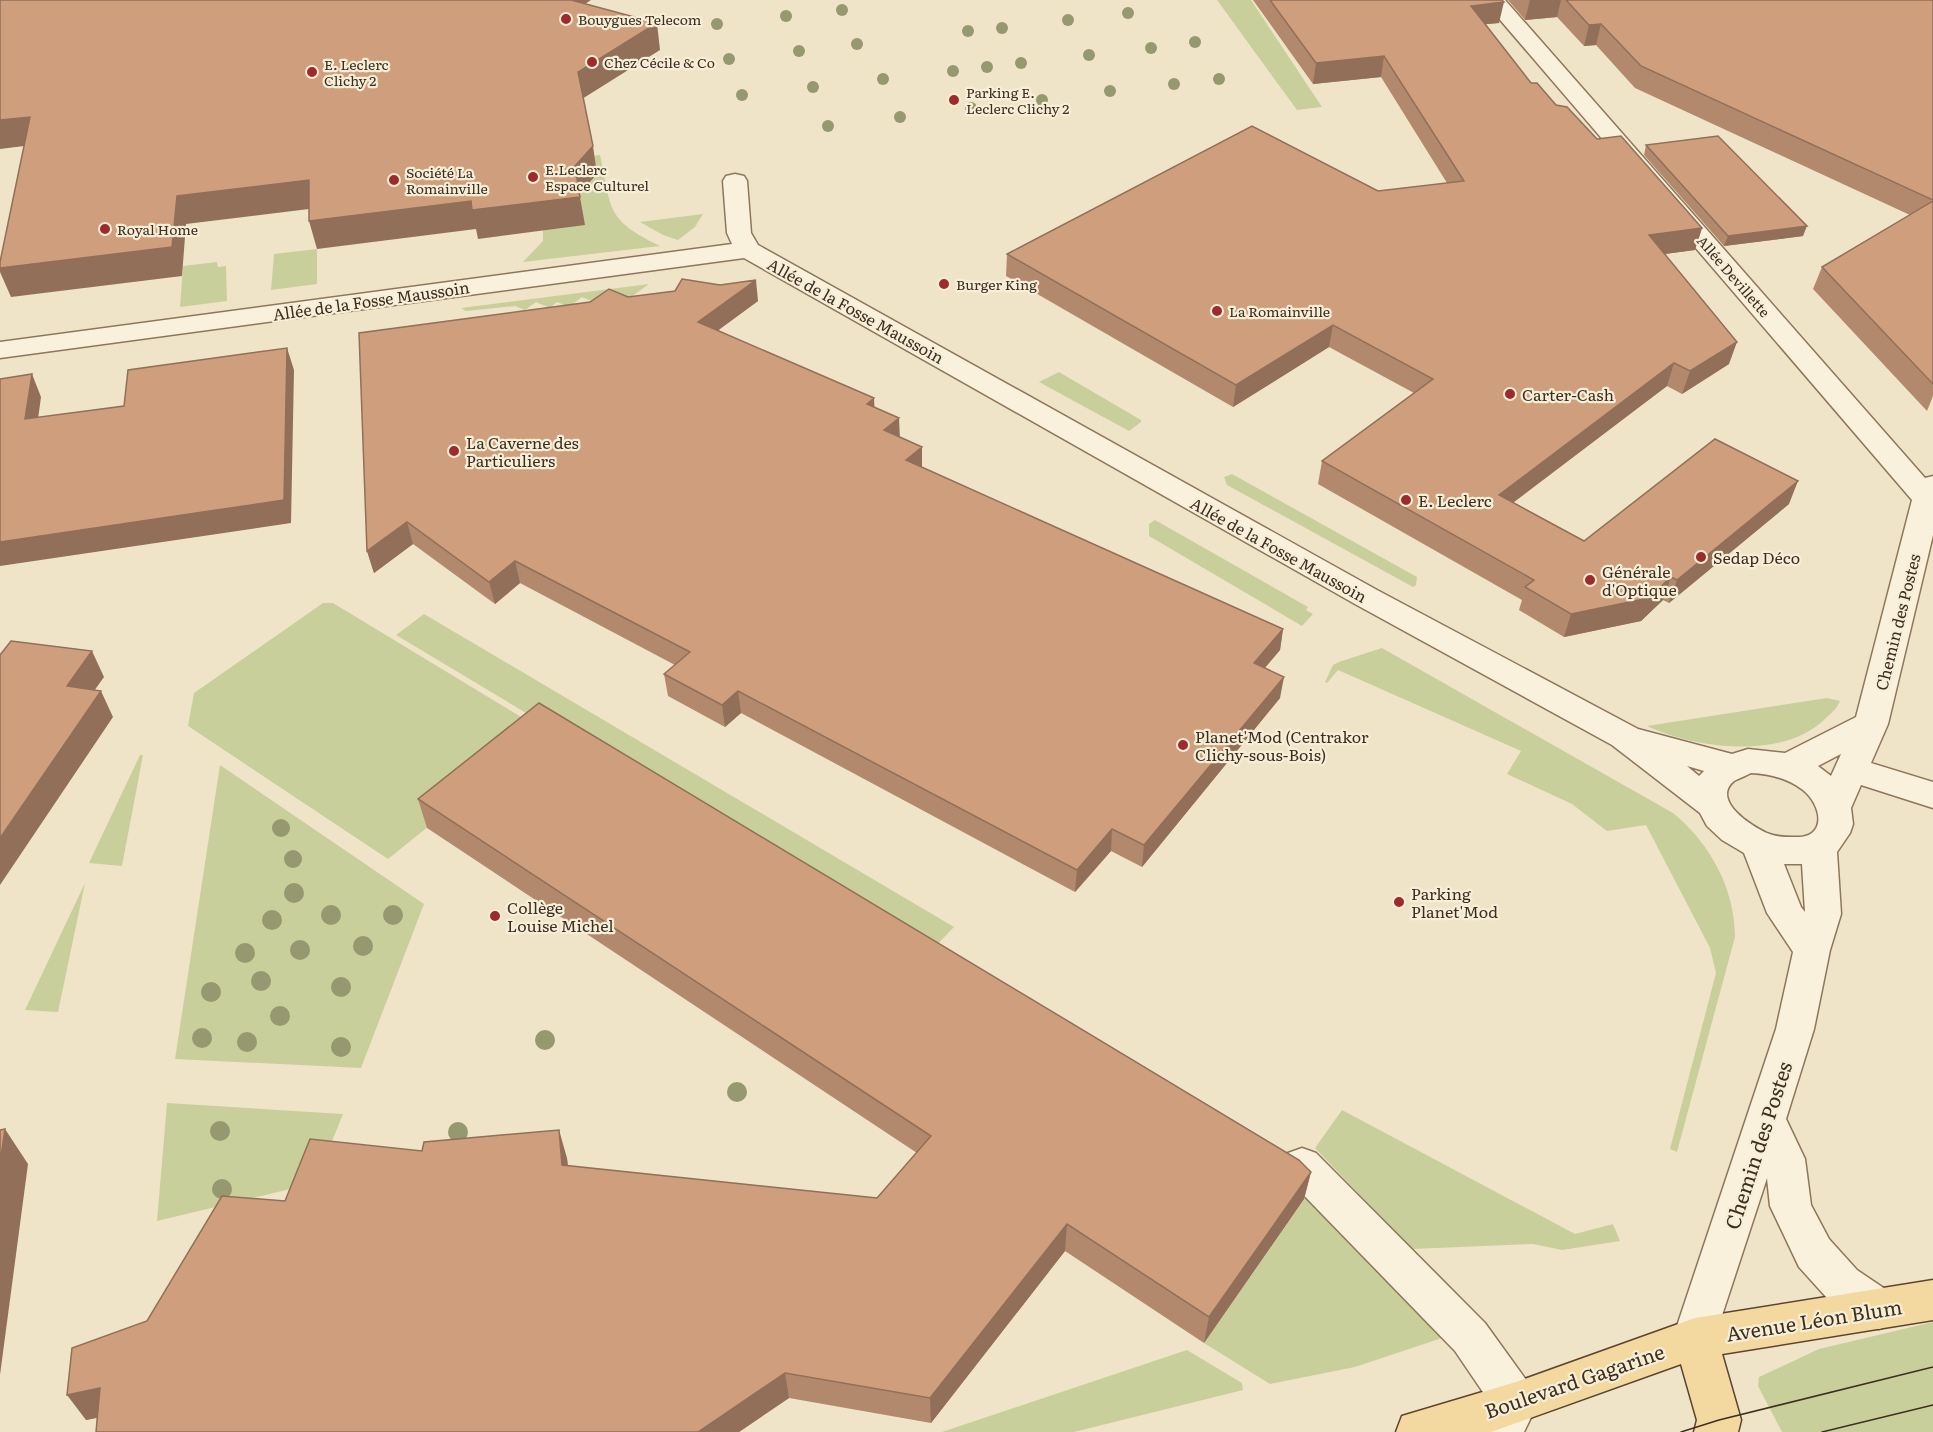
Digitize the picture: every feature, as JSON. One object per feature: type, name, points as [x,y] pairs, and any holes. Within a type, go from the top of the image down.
[{"type":"main road","name":"Avenue Léon Blum","points":[[1695,1338],[1933,1300]]},
{"type":"main road","name":"Boulevard Gagarine","points":[[1418,1432],[1508,1417],[1695,1338]]},
{"type":"main road","points":[[1695,1338],[1719,1420],[1716,1432]]},
{"type":"street","name":"Allée Devillette","points":[[1494,0],[1930,492]]},
{"type":"street","points":[[735,181],[739,233],[748,250]]},
{"type":"street","name":"Allée de la Fosse Maussoin","points":[[0,350],[748,250],[1366,597],[1624,736],[1712,804]]},
{"type":"street","name":"Chemin des Postes","points":[[1835,806],[1871,724],[1926,533],[1930,492]]},
{"type":"street","points":[[1789,766],[1871,724]]},
{"type":"street","name":"Allée de la Fosse Maussoin","points":[[1624,736],[1731,766]]},
{"type":"street","points":[[1748,761],[1768,761],[1789,766],[1818,783],[1828,794],[1835,806],[1837,822],[1832,836],[1819,846],[1807,851],[1792,852],[1759,846],[1728,828],[1712,804],[1713,781],[1720,772],[1748,761]]},
{"type":"street","points":[[1852,770],[1933,795]]},
{"type":"street","points":[[1759,846],[1785,913],[1812,950]]},
{"type":"street","name":"Chemin des Postes","points":[[1695,1338],[1795,1029],[1812,950],[1823,914],[1819,846]]},
{"type":"street","points":[[1765,1118],[1785,1159],[1791,1206],[1814,1252],[1842,1284],[1879,1309]]},
{"type":"street","points":[[1302,1166],[1470,1337],[1508,1417]]},
{"type":"green space","points":[[1217,0],[1251,0],[1322,107],[1297,110]]},
{"type":"green space","points":[[600,155],[614,211],[629,228],[660,246],[523,262],[543,241],[543,230],[577,182],[594,178],[597,175],[593,156]]},
{"type":"green space","points":[[703,214],[695,227],[678,240],[663,235],[640,222]]},
{"type":"green space","points":[[317,249],[317,284],[271,290],[274,254]]},
{"type":"green space","points":[[217,262],[218,267],[226,266],[227,301],[180,307],[183,266]]},
{"type":"green space","points":[[649,284],[613,310],[582,297],[569,307],[557,302],[550,308],[536,302],[525,310],[515,306],[466,311],[461,308]]},
{"type":"green space","points":[[1059,372],[1141,422],[1129,431],[1039,382]]},
{"type":"green space","points":[[1232,474],[1417,577],[1416,585],[1413,587],[1227,485],[1224,477]]},
{"type":"green space","points":[[1155,520],[1308,607],[1306,610],[1313,614],[1302,626],[1149,536],[1149,524]]},
{"type":"green space","points":[[323,603],[333,603],[546,732],[388,859],[188,726],[194,693]]},
{"type":"green space","points":[[424,614],[954,927],[928,954],[396,635]]},
{"type":"green space","points":[[1382,648],[1673,813],[1698,838],[1718,868],[1731,902],[1735,937],[1677,1152],[1670,1149],[1716,973],[1710,948],[1646,825],[1607,831],[1572,804],[1507,774],[1521,751],[1338,670],[1327,683],[1325,682],[1333,665]]},
{"type":"green space","points":[[1827,698],[1840,701],[1832,713],[1808,732],[1787,741],[1764,745],[1714,745],[1667,734],[1647,726]]},
{"type":"green space","points":[[140,755],[143,755],[122,866],[89,863]]},
{"type":"green space","points":[[220,765],[424,904],[361,1068],[175,1059]]},
{"type":"green space","points":[[85,883],[58,1012],[25,1010]]},
{"type":"green space","points":[[167,1103],[343,1114],[315,1183],[157,1221]]},
{"type":"green space","points":[[1342,1110],[1575,1234],[1613,1224],[1620,1241],[1562,1250],[1533,1244],[1412,1249],[1315,1148]]},
{"type":"green space","points":[[1307,1195],[1445,1337],[1355,1367],[1270,1384],[1204,1343]]},
{"type":"green space","points":[[1933,1322],[1933,1432],[1782,1432],[1758,1386],[1759,1377],[1819,1349]]},
{"type":"green space","points":[[1187,1350],[1242,1383],[1243,1390],[1074,1432],[942,1432]]},
{"type":"building","points":[[0,0],[571,0],[657,23],[578,72],[593,146],[575,166],[580,197],[472,210],[471,201],[309,221],[309,180],[177,196],[172,247],[0,268],[30,117],[0,120]]},
{"type":"building","points":[[1270,0],[1502,0],[1504,2],[1471,6],[1531,83],[1537,83],[1556,105],[1567,107],[1597,139],[1621,136],[1702,228],[1649,235],[1737,342],[1690,371],[1674,363],[1499,495],[1584,541],[1715,439],[1798,481],[1677,580],[1671,577],[1649,598],[1571,614],[1525,587],[1534,580],[1322,461],[1433,379],[1333,325],[1236,385],[1007,254],[1252,126],[1378,191],[1464,181],[1384,56],[1316,63]]},
{"type":"building","points":[[1566,0],[1933,0],[1933,200],[1641,66],[1601,24],[1589,25]]},
{"type":"building","points":[[1718,136],[1807,226],[1728,236],[1646,145]]},
{"type":"building","points":[[1933,201],[1933,384],[1822,267]]},
{"type":"building","points":[[682,279],[720,285],[756,280],[698,322],[874,398],[867,404],[899,418],[884,430],[922,447],[906,460],[1283,629],[1254,663],[1284,677],[1144,845],[1112,829],[1077,870],[738,691],[722,705],[664,674],[690,652],[515,561],[489,582],[407,522],[367,551],[359,333],[590,302],[609,289],[628,297],[675,291]]},
{"type":"building","points":[[287,348],[284,500],[0,542],[0,379],[32,374],[25,419],[124,406],[128,370]]},
{"type":"building","points":[[11,641],[92,651],[67,686],[101,691],[0,838],[0,655]]},
{"type":"building","points":[[539,703],[1299,1160],[1311,1172],[1209,1317],[1067,1224],[930,1398],[785,1373],[698,1432],[96,1432],[100,1388],[67,1395],[72,1348],[147,1321],[222,1196],[285,1201],[310,1139],[422,1151],[424,1142],[559,1130],[562,1165],[877,1198],[931,1136],[418,799]]},
{"type":"building","points":[[5,1129],[0,1164],[0,1130]]},
{"type":"tram line","points":[[1681,1432],[1719,1420],[1933,1367]]},
{"type":"tram line","points":[[1822,1432],[1933,1405]]},
{"type":"place","name":"Bouygues Telecom","points":[[566,19]]},
{"type":"place","name":"Chez Cécile & Co","points":[[592,62]]},
{"type":"place","name":"E. Leclerc Clichy 2","points":[[312,72]]},
{"type":"place","name":"Parking E. Leclerc Clichy 2","points":[[954,100]]},
{"type":"place","name":"E.Leclerc Espace Culturel","points":[[533,177]]},
{"type":"place","name":"Société La Romainville","points":[[394,180]]},
{"type":"place","name":"Royal Home","points":[[105,229]]},
{"type":"place","name":"Burger King","points":[[944,284]]},
{"type":"place","name":"La Romainville","points":[[1217,311]]},
{"type":"place","name":"Carter-Cash","points":[[1510,394]]},
{"type":"place","name":"La Caverne des Particuliers","points":[[454,451]]},
{"type":"place","name":"E. Leclerc","points":[[1406,500]]},
{"type":"place","name":"Sedap Déco","points":[[1701,557]]},
{"type":"place","name":"Générale d'Optique","points":[[1590,580]]},
{"type":"place","name":"Planet'Mod (Centrakor Clichy-sous-Bois)","points":[[1183,745]]},
{"type":"place","name":"Parking Planet'Mod","points":[[1399,902]]},
{"type":"place","name":"Collège Louise Michel","points":[[495,916]]}]
